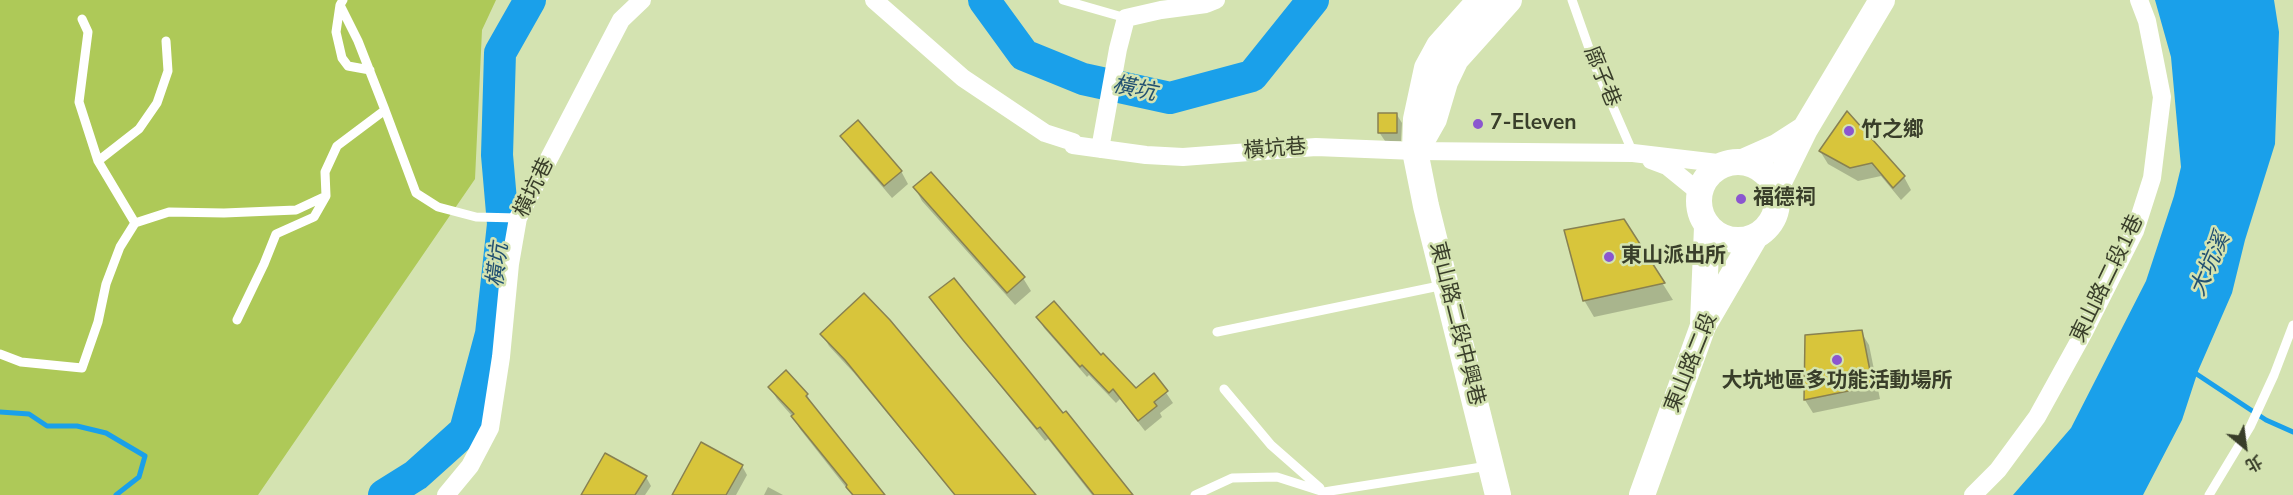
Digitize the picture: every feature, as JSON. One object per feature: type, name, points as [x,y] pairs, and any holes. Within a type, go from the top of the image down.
[{"type":"main road","name":"東山路二段中興巷","points":[[1480,0],[1439,46],[1427,68],[1416,119],[1415,152],[1426,206],[1498,495]]},
{"type":"main road","points":[[1415,152],[1434,118],[1445,82],[1456,59],[1509,0]]},
{"type":"main road","points":[[1775,190],[1805,129],[1882,0]]},
{"type":"main road","points":[[1735,163],[1755,166],[1766,173],[1775,190],[1776,208],[1772,220],[1765,230],[1755,237],[1742,240],[1729,240],[1717,235],[1707,226],[1698,204],[1699,192],[1704,180],[1714,170],[1776,147],[1805,129]]},
{"type":"main road","points":[[1703,326],[1707,226]]},
{"type":"main road","name":"東山路二段","points":[[1642,495],[1703,326],[1755,237]]},
{"type":"street","name":"橫坑巷","points":[[446,495],[470,466],[490,428],[501,357],[517,218],[621,21],[642,0]]},
{"type":"street","name":"橫坑巷","points":[[874,0],[963,78],[1045,133],[1073,142],[1073,145],[1146,155],[1183,157],[1316,147],[1415,152],[1633,153],[1735,163]]},
{"type":"street","points":[[1100,149],[1118,49],[1126,18],[1161,10],[1206,4],[1216,0]]},
{"type":"street","name":"東山路二段1巷","points":[[1973,495],[1998,470],[2037,417],[2084,332],[2135,231],[2152,178],[2162,97],[2147,21],[2139,0]]},
{"type":"street","points":[[1633,153],[1667,166],[1699,192]]},
{"type":"lane","points":[[1063,0],[1126,18]]},
{"type":"lane","name":"廍子巷","points":[[1572,0],[1596,68],[1633,153]]},
{"type":"lane","points":[[341,2],[370,70],[416,192],[438,207],[477,217],[517,218]]},
{"type":"lane","points":[[341,2],[336,33],[342,58],[348,66],[370,70]]},
{"type":"lane","points":[[82,19],[88,32],[79,102],[98,161],[135,223]]},
{"type":"lane","points":[[98,161],[139,129],[157,103],[168,71],[166,41]]},
{"type":"lane","points":[[237,320],[276,234],[314,217],[326,196],[325,172],[337,146],[385,110]]},
{"type":"lane","points":[[0,363],[82,368],[98,322],[106,284],[120,247],[135,223],[169,212],[224,213],[296,210],[326,196]]},
{"type":"lane","points":[[1217,332],[1447,285]]},
{"type":"lane","points":[[2209,495],[2253,420],[2293,325]]},
{"type":"lane","points":[[0,354],[21,363]]},
{"type":"lane","points":[[1224,389],[1271,445],[1325,494]]},
{"type":"lane","points":[[1196,495],[1232,478],[1277,477],[1325,494],[1491,466]]},
{"type":"green space","points":[[0,0],[496,0],[482,30],[475,179],[258,495],[0,495]]},
{"type":"water","name":"大坑溪","points":[[2155,0],[2274,0],[2279,32],[2275,144],[2245,240],[2232,293],[2198,371],[2182,420],[2143,495],[2013,495],[2071,428],[2146,281],[2174,196],[2181,167],[2171,57]]},
{"type":"building","name":"竹之鄉","points":[[1847,111],[1905,176],[1893,188],[1872,163],[1850,168],[1819,151]]},
{"type":"building","points":[[1378,113],[1397,113],[1397,133],[1378,133]]},
{"type":"building","points":[[858,120],[902,171],[884,186],[840,136]]},
{"type":"building","points":[[931,172],[1025,277],[1007,293],[913,187]]},
{"type":"building","name":"東山派出所","points":[[1624,219],[1665,283],[1583,301],[1564,230]]},
{"type":"building","points":[[954,278],[1063,413],[1066,411],[1133,495],[1094,495],[1040,427],[1037,429],[963,340],[929,297]]},
{"type":"building","points":[[864,293],[890,320],[1036,495],[955,495],[845,360],[820,334]]},
{"type":"building","points":[[1054,301],[1101,355],[1103,353],[1136,388],[1154,373],[1168,391],[1154,402],[1157,406],[1138,421],[1113,389],[1109,393],[1082,365],[1080,367],[1036,317]]},
{"type":"building","name":"大坑地區多功能活動場所","points":[[1862,330],[1873,386],[1804,400],[1805,335]]},
{"type":"building","points":[[786,370],[808,394],[806,396],[885,495],[853,495],[846,487],[847,485],[791,416],[794,414],[768,387]]},
{"type":"building","points":[[701,442],[743,465],[726,495],[672,495]]},
{"type":"building","points":[[605,453],[647,476],[635,495],[581,495]]},
{"type":"waterway","name":"橫坑","points":[[384,495],[416,475],[465,431],[491,334],[503,224],[497,155],[500,53],[530,0]]},
{"type":"waterway","name":"橫坑","points":[[984,0],[1024,55],[1083,79],[1170,98],[1252,76],[1313,0]]},
{"type":"waterway","points":[[2192,371],[2266,420],[2293,432]]},
{"type":"waterway","points":[[0,412],[29,414],[47,426],[77,426],[106,433],[145,456],[139,477],[116,495]]},
{"type":"place","name":"7-Eleven","points":[[1478,124]]},
{"type":"place","name":"竹之鄉","points":[[1849,131]]},
{"type":"place","name":"福德祠","points":[[1741,199]]},
{"type":"place","name":"東山派出所","points":[[1609,257]]},
{"type":"place","name":"大坑地區多功能活動場所","points":[[1837,360]]}]
